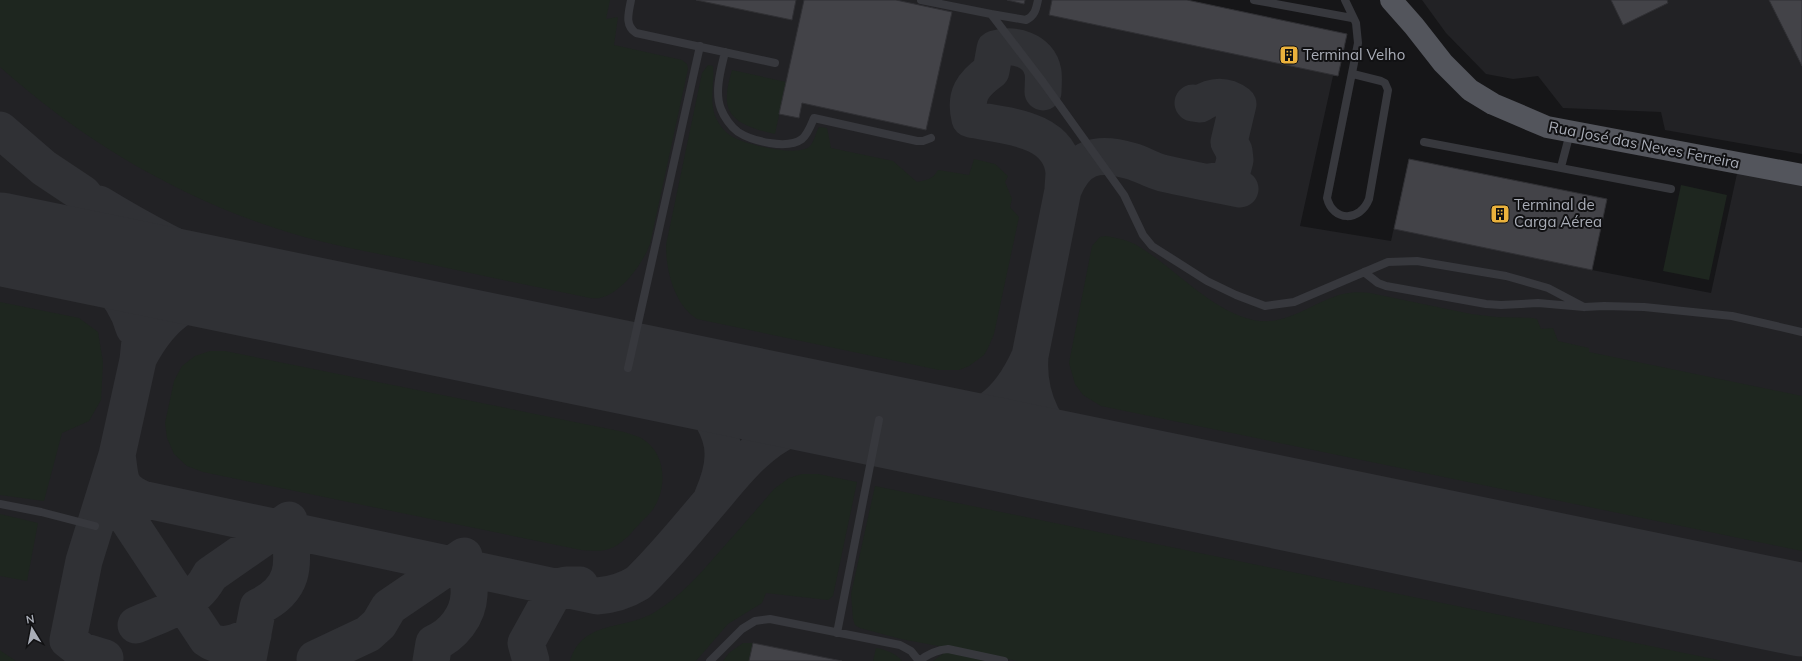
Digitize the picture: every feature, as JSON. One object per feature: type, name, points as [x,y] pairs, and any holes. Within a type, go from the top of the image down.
[{"type":"main road","name":"Rua José das Neves Ferreira","points":[[1391,0],[1443,63],[1470,90],[1493,104],[1547,127],[1802,175]]},
{"type":"lane","points":[[630,0],[628,22],[630,29],[636,33],[775,63]]},
{"type":"lane","points":[[921,0],[1026,20],[1031,18],[1035,12],[1038,0]]},
{"type":"lane","points":[[1254,0],[1352,18]]},
{"type":"lane","points":[[1345,0],[1352,18],[1356,23],[1358,35],[1353,74],[1327,198],[1332,210],[1338,214],[1350,216],[1362,211],[1369,199],[1388,90],[1385,83],[1381,81],[1353,74]]},
{"type":"lane","points":[[991,14],[1043,82],[1124,195],[1143,235],[1152,246],[1207,281],[1236,295],[1265,306],[1294,302],[1388,262],[1417,261],[1506,276],[1548,288],[1584,307]]},
{"type":"lane","points":[[628,368],[700,46]]},
{"type":"lane","points":[[725,52],[718,96],[721,109],[729,123],[737,131],[747,137],[778,144],[792,144],[803,138],[814,118],[916,141],[923,141],[931,138]]},
{"type":"lane","points":[[1561,167],[1570,131]]},
{"type":"lane","points":[[1424,142],[1671,189]]},
{"type":"lane","points":[[1364,272],[1378,283],[1386,286],[1486,304],[1501,305],[1538,303],[1584,307],[1644,307],[1732,316],[1802,332]]},
{"type":"lane","points":[[837,634],[879,420]]},
{"type":"lane","points":[[0,504],[41,512],[95,526]]},
{"type":"lane","points":[[710,661],[742,629],[755,621],[770,619],[837,634],[900,645],[911,651],[919,661],[933,652],[948,650],[1004,661]]},
{"type":"shaded area","points":[[0,0],[1187,0],[1347,34],[1338,76],[1333,76],[1300,226],[1391,241],[1409,159],[1607,199],[1592,270],[1711,293],[1738,169],[1802,181],[1802,661],[0,661]]},
{"type":"shaded area","points":[[0,0],[610,0],[606,19],[618,17],[614,45],[682,60],[687,64],[688,69],[650,244],[643,259],[625,283],[610,294],[600,298],[590,298],[359,250],[292,233],[237,215],[164,181],[129,162],[62,117],[30,93],[0,67]]},
{"type":"shaded area","points":[[1422,0],[1802,0],[1802,154],[1665,130],[1661,112],[1563,108],[1538,76],[1513,79],[1486,74],[1446,33]]},
{"type":"shaded area","points":[[708,65],[713,66],[712,100],[714,114],[718,122],[731,136],[747,143],[795,151],[810,146],[819,127],[827,128],[831,148],[893,161],[917,182],[929,179],[938,170],[969,175],[974,159],[995,164],[1008,176],[1005,182],[1012,199],[1010,207],[1019,217],[994,334],[984,355],[969,366],[959,370],[939,370],[697,319],[689,313],[682,305],[673,286],[666,255],[666,245],[702,73]]},
{"type":"shaded area","points":[[732,70],[786,82],[775,134],[750,127],[742,123],[730,112],[727,105],[727,95]]},
{"type":"shaded area","points":[[1681,185],[1727,195],[1709,280],[1663,271]]},
{"type":"shaded area","points":[[1106,236],[1131,242],[1166,265],[1207,298],[1237,315],[1253,320],[1277,320],[1299,313],[1343,294],[1356,292],[1370,293],[1471,314],[1537,319],[1541,329],[1553,328],[1558,341],[1589,348],[1589,352],[1802,396],[1802,551],[1101,406],[1083,395],[1075,384],[1069,363],[1092,246],[1100,237]]},
{"type":"shaded area","points":[[0,302],[79,318],[98,332],[103,362],[101,400],[89,421],[62,433],[44,501],[0,495]]},
{"type":"shaded area","points":[[210,351],[225,351],[624,432],[639,437],[648,443],[659,458],[663,477],[659,497],[651,512],[622,542],[606,550],[590,551],[203,472],[187,466],[174,454],[167,438],[165,423],[174,381],[182,366],[195,356]]},
{"type":"shaded area","points":[[802,474],[818,474],[857,482],[833,596],[828,600],[766,593],[762,603],[728,624],[696,661],[570,661],[576,648],[584,638],[594,632],[643,618],[655,612],[673,599],[705,568],[774,489],[789,478]]},
{"type":"shaded area","points":[[875,486],[1723,661],[1018,661],[901,639],[860,628],[855,625],[853,619],[851,594]]},
{"type":"shaded area","points":[[0,514],[38,523],[27,581],[0,576]]},
{"type":"shaded area","points":[[743,643],[753,643],[749,661],[723,661],[729,653]]},
{"type":"shaded area","points":[[876,648],[890,652],[902,661],[873,661]]},
{"type":"shaded area","points":[[0,650],[1,651],[16,661],[0,661]]},
{"type":"shaded area","points":[[944,653],[949,653],[986,661],[933,661]]},
{"type":"building","points":[[696,0],[796,0],[792,20]]},
{"type":"building","points":[[804,0],[896,0],[952,12],[926,130],[802,103],[799,118],[779,114]]},
{"type":"building","points":[[1007,0],[1025,0],[1024,4]]},
{"type":"building","name":"Terminal Velho","points":[[1052,0],[1187,0],[1347,34],[1338,76],[1049,15]]},
{"type":"building","points":[[1611,0],[1667,0],[1668,3],[1623,25]]},
{"type":"building","points":[[1769,0],[1802,0],[1802,66]]},
{"type":"building","name":"Terminal de Carga Aérea","points":[[1409,159],[1607,199],[1592,270],[1394,229]]},
{"type":"building","points":[[753,643],[842,661],[749,661]]},
{"type":"taxiway","points":[[1043,92],[1043,72],[1041,64],[1036,58],[1025,50],[1002,47],[995,49],[991,71],[979,81],[972,91],[969,97],[968,111],[970,119],[1014,127],[1041,137],[1052,146],[1060,157],[1064,172],[1063,190],[1030,356],[1032,386],[1035,401],[1041,415],[1058,440],[1083,458],[1121,470]]},
{"type":"taxiway","points":[[1193,103],[1200,104],[1210,99],[1219,97],[1229,99],[1238,104],[1229,142],[1234,151],[1235,160],[1231,175],[1223,180],[1209,182]]},
{"type":"taxiway","points":[[0,130],[44,168],[83,194],[106,222],[120,243],[130,266],[141,315],[138,360],[117,455],[84,561],[68,640],[82,651],[105,658]]},
{"type":"taxiway","points":[[1063,190],[1075,170],[1082,163],[1098,157],[1119,158],[1162,173],[1240,189]]},
{"type":"taxiway","points":[[99,204],[190,254],[263,285],[336,306],[385,318]]},
{"type":"taxiway","points":[[54,250],[80,263],[103,279],[122,300],[129,313],[134,328]]},
{"type":"taxiway","points":[[138,359],[148,341],[159,327],[183,306],[213,295],[251,291]]},
{"type":"taxiway","points":[[922,429],[960,423],[975,418],[989,410],[1001,401],[1011,389],[1030,356]]},
{"type":"taxiway","points":[[642,371],[669,381],[685,389],[700,402],[712,418],[723,447],[720,477],[712,498]]},
{"type":"taxiway","points":[[117,455],[120,476],[124,486],[134,495],[142,499],[597,596],[618,592],[638,583],[666,553],[728,480],[747,460],[767,442],[779,434],[800,424],[819,420],[869,418]]},
{"type":"taxiway","points":[[116,475],[119,501],[123,512],[207,639],[218,644],[230,644],[253,635]]},
{"type":"taxiway","points":[[136,625],[168,612],[188,600],[204,585],[210,575],[289,520]]},
{"type":"taxiway","points":[[248,659],[258,607],[279,593],[289,576],[292,555],[289,531]]},
{"type":"taxiway","points":[[315,659],[368,634],[379,624],[389,607],[464,556]]},
{"type":"taxiway","points":[[431,661],[434,643],[441,640],[453,630],[466,610],[469,592],[465,568]]},
{"type":"taxiway","points":[[531,661],[526,643],[557,587],[566,585],[580,585]]},
{"type":"runway","points":[[0,239],[1802,610]]},
{"type":"place","name":"Terminal Velho","points":[[1289,55]]},
{"type":"place","name":"Terminal de Carga Aérea","points":[[1500,214]]}]
